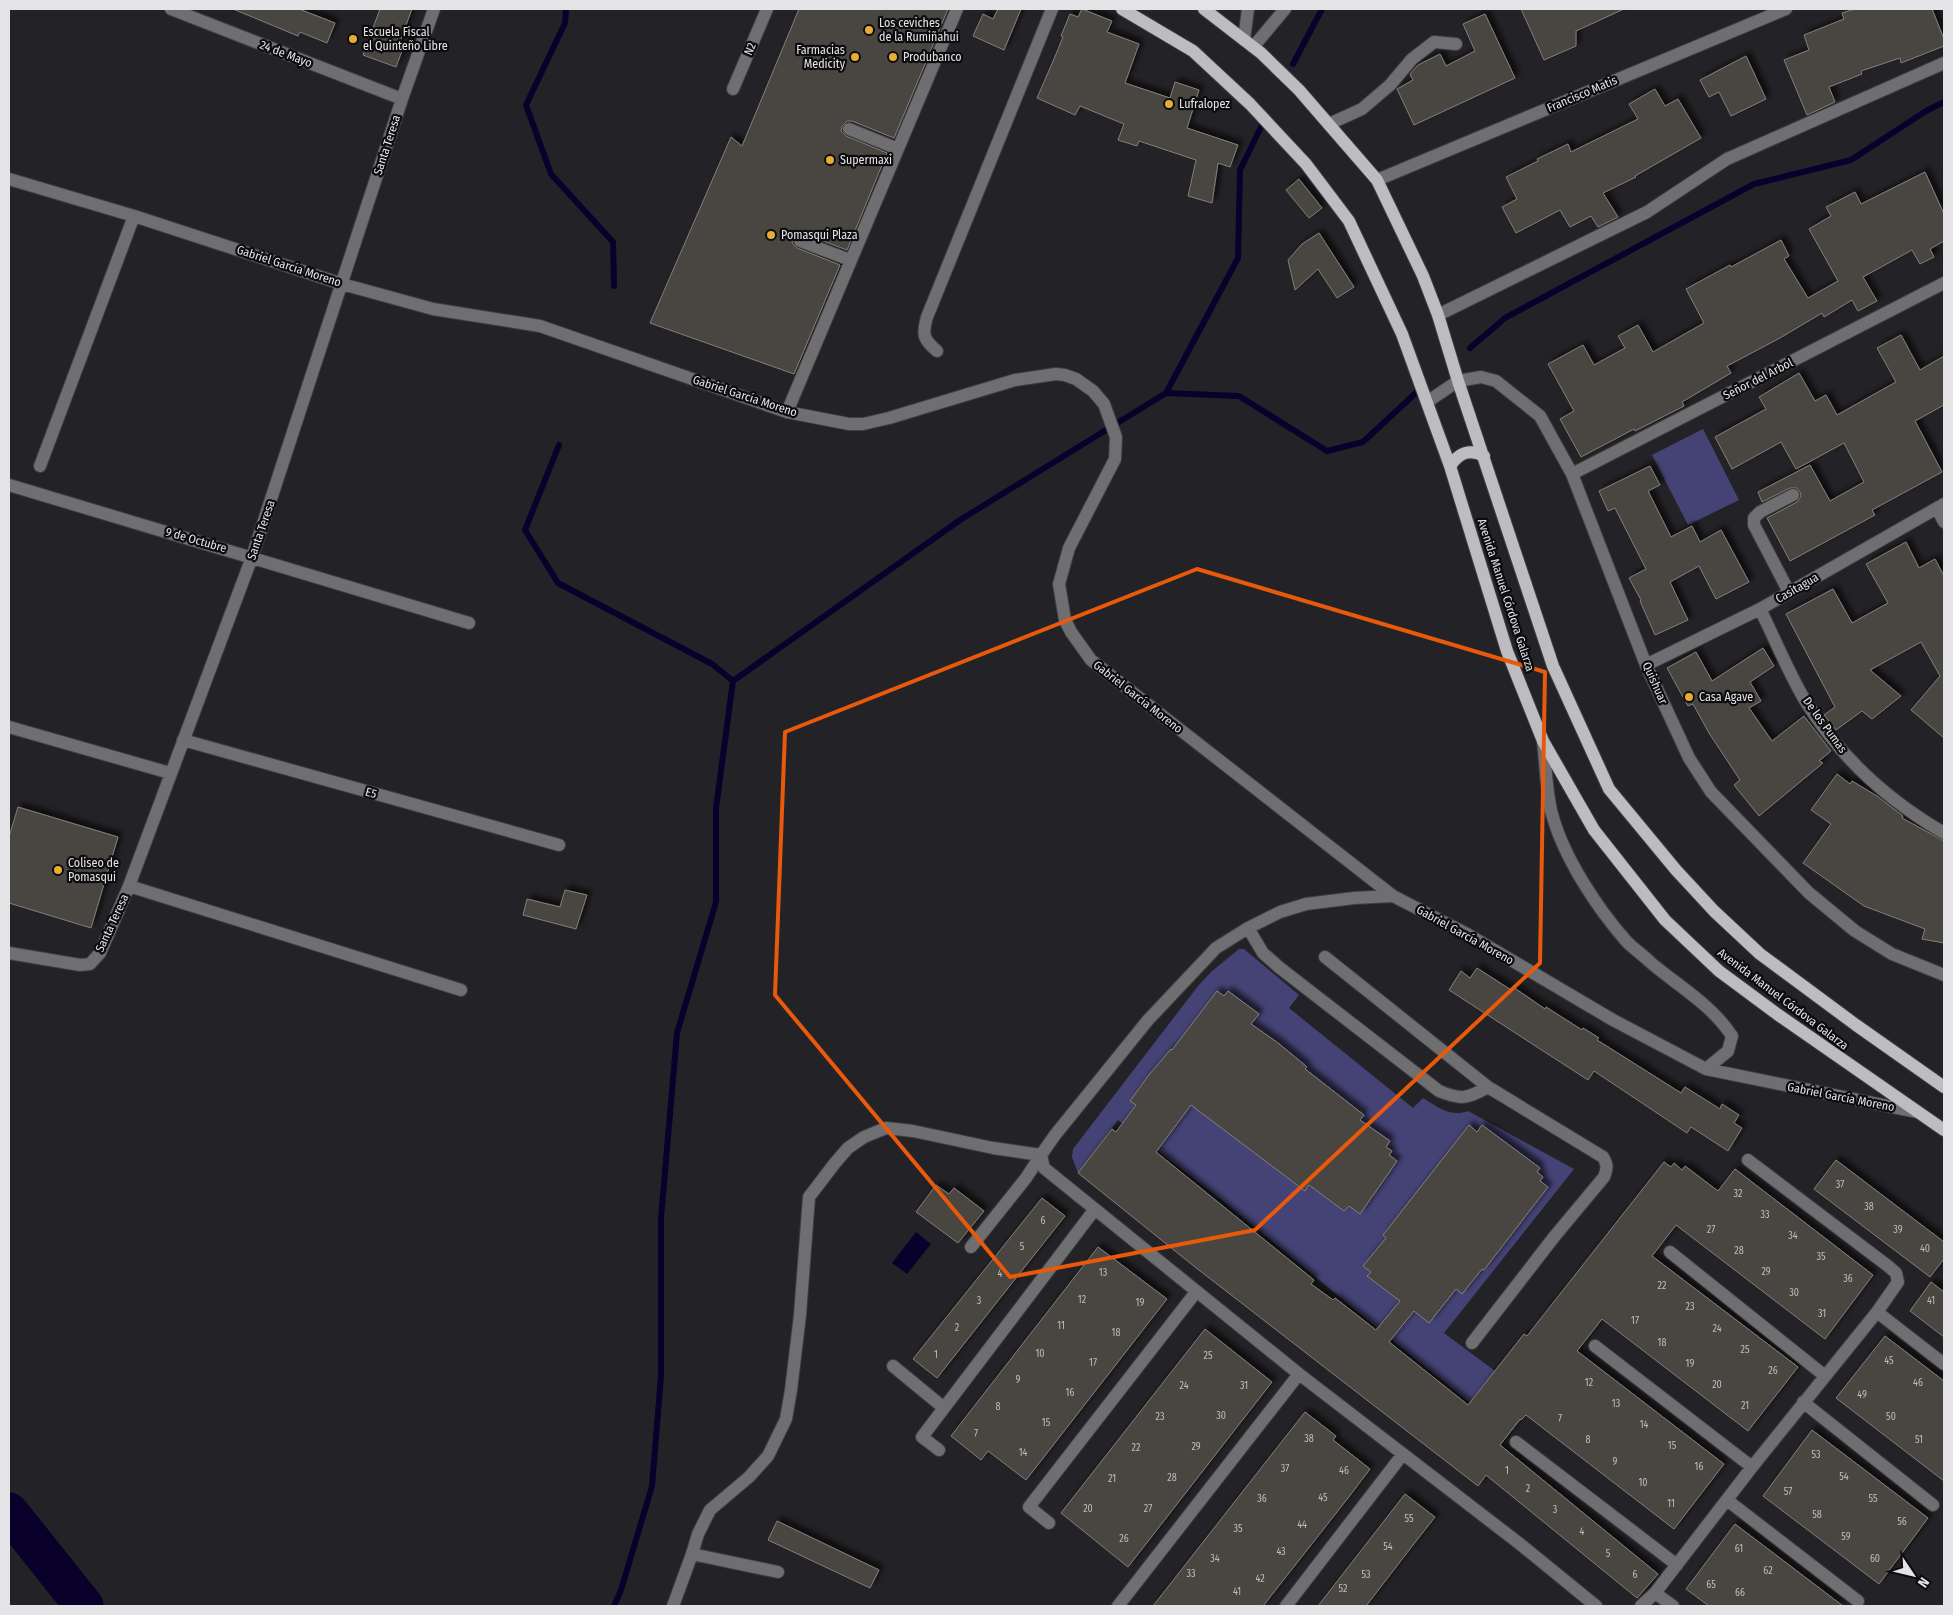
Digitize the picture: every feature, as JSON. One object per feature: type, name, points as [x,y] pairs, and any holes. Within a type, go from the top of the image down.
[{"type":"main road","name":"Avenida Manuel Córdova Galarza","points":[[1122,9],[1193,51],[1250,104],[1306,164],[1349,220],[1402,334],[1450,466],[1508,651],[1543,741],[1594,830],[1665,920],[1719,971],[1777,1014],[1944,1130]]},
{"type":"main road","name":"Avenida Manuel Córdova Galarza","points":[[1204,9],[1249,43],[1299,90],[1377,180],[1423,276],[1438,315],[1458,381],[1553,666],[1608,789],[1676,870],[1714,911],[1760,954],[1856,1026],[1944,1087]]},
{"type":"main road","points":[[1450,466],[1459,455],[1465,452],[1478,453],[1484,456]]},
{"type":"street","name":"24 de Mayo","points":[[171,9],[402,99]]},
{"type":"street","name":"Santa Teresa","points":[[9,953],[80,965],[90,964],[100,953],[129,886],[252,557],[402,99],[434,9]]},
{"type":"street","name":"N2","points":[[733,89],[767,9]]},
{"type":"street","points":[[787,412],[957,9]]},
{"type":"street","points":[[937,351],[928,343],[923,333],[927,317],[1052,9]]},
{"type":"street","points":[[1248,9],[1249,43]]},
{"type":"street","points":[[1249,43],[1285,9]]},
{"type":"street","name":"Francisco Matis","points":[[1377,180],[1786,9]]},
{"type":"street","points":[[1329,124],[1362,109],[1390,85],[1412,59],[1434,42],[1456,44]]},
{"type":"street","points":[[1438,315],[1647,212],[1727,159],[1944,63]]},
{"type":"street","points":[[849,129],[898,149]]},
{"type":"street","name":"Gabriel García Moreno","points":[[9,179],[134,216],[342,284],[432,309],[540,326],[787,412],[850,424],[863,424],[889,418],[1015,380],[1065,374],[1087,385],[1104,404],[1110,415],[1116,437],[1115,459],[1069,548],[1059,584],[1065,620],[1071,632],[1091,660],[1392,896],[1467,934],[1613,1020],[1706,1069],[1916,1112]]},
{"type":"street","points":[[40,466],[134,216]]},
{"type":"street","points":[[800,242],[850,260]]},
{"type":"street","name":"Señor del Arbol","points":[[1572,474],[1944,283]]},
{"type":"street","name":"Quishuar","points":[[1427,402],[1458,381],[1481,377],[1496,381],[1540,416],[1572,474],[1646,666],[1689,758],[1711,792],[1809,893],[1855,931],[1892,954],[1944,975]]},
{"type":"street","name":"9 de Octubre","points":[[9,485],[469,623]]},
{"type":"street","points":[[1789,592],[1754,525],[1754,518],[1760,512],[1793,495]]},
{"type":"street","points":[[1940,507],[1944,522]]},
{"type":"street","name":"Casitagua","points":[[1646,666],[1760,609],[1940,507]]},
{"type":"street","name":"De los Pumas","points":[[1760,609],[1806,702],[1843,752],[1881,789],[1924,821],[1944,833]]},
{"type":"street","points":[[9,727],[170,773]]},
{"type":"street","name":"E5","points":[[183,740],[559,845]]},
{"type":"street","points":[[1543,741],[1552,814],[1567,853],[1589,891],[1628,943],[1673,981],[1706,1004],[1722,1021],[1732,1036],[1728,1051],[1706,1069]]},
{"type":"street","points":[[129,886],[462,990]]},
{"type":"street","points":[[971,1247],[1026,1178],[1055,1135],[1148,1020],[1216,948],[1248,928],[1280,912],[1306,904],[1354,898],[1392,896]]},
{"type":"street","points":[[1248,928],[1264,954],[1280,968],[1439,1092],[1456,1098],[1464,1098],[1471,1097],[1488,1087]]},
{"type":"street","points":[[1325,957],[1488,1087],[1603,1157],[1608,1166],[1604,1177],[1554,1237],[1472,1343]]},
{"type":"street","points":[[672,1606],[698,1534],[710,1510],[749,1477],[768,1456],[786,1419],[800,1315],[809,1197],[835,1162],[848,1148],[864,1136],[886,1128],[913,1131],[993,1148],[1041,1155]]},
{"type":"street","points":[[1041,1155],[1044,1168],[1196,1292],[1520,1544],[1594,1606]]},
{"type":"street","points":[[1641,1606],[1655,1592],[1803,1402],[1877,1312],[1898,1282],[1896,1274],[1748,1160]]},
{"type":"street","points":[[939,1450],[922,1437],[1095,1209]]},
{"type":"street","points":[[1670,1252],[1825,1376]]},
{"type":"street","points":[[1049,1524],[1029,1507],[1196,1292]]},
{"type":"street","points":[[1877,1312],[1944,1364]]},
{"type":"street","points":[[1595,1346],[1752,1467]]},
{"type":"street","points":[[893,1366],[944,1408]]},
{"type":"street","points":[[1118,1606],[1299,1374]]},
{"type":"street","points":[[1803,1402],[1933,1505]]},
{"type":"street","points":[[1516,1442],[1676,1565]]},
{"type":"street","points":[[1286,1606],[1403,1454]]},
{"type":"street","points":[[1727,1500],[1858,1600]]},
{"type":"street","points":[[692,1554],[778,1572]]},
{"type":"street","points":[[1655,1592],[1672,1606]]},
{"type":"highlighted area","points":[[1197,569],[1545,672],[1540,963],[1255,1230],[1010,1277],[775,995],[785,732]]},
{"type":"shaded area","points":[[1703,429],[1739,500],[1688,525],[1652,455]]},
{"type":"shaded area","points":[[1239,949],[1244,949],[1299,995],[1289,1008],[1413,1108],[1423,1098],[1450,1112],[1462,1113],[1468,1111],[1574,1169],[1444,1333],[1495,1371],[1487,1397],[1521,1420],[1509,1434],[1224,1202],[1118,1120],[1078,1173],[1072,1157],[1073,1149],[1198,986],[1211,972]]},
{"type":"shaded area","points":[[916,1232],[931,1244],[907,1274],[892,1263]]},
{"type":"building","points":[[233,9],[299,9],[335,23],[327,43],[300,32],[298,36]]},
{"type":"building","points":[[380,9],[412,9],[397,49],[402,51],[396,67],[363,55]]},
{"type":"building","name":"Pomasqui Plaza","points":[[799,9],[948,9],[894,138],[852,121],[847,121],[842,126],[841,131],[846,136],[887,153],[847,250],[802,233],[795,234],[793,238],[792,243],[797,248],[840,265],[794,374],[650,323],[731,137],[742,146]]},
{"type":"building","points":[[998,9],[1021,9],[1004,50],[973,36],[983,14],[993,19]]},
{"type":"building","points":[[1082,9],[1112,21],[1107,32],[1139,44],[1125,83],[1170,98],[1175,82],[1199,90],[1187,128],[1238,145],[1230,167],[1218,163],[1212,203],[1188,196],[1196,160],[1139,141],[1137,146],[1118,140],[1124,124],[1080,106],[1075,115],[1037,98],[1063,37],[1061,36],[1070,14],[1078,17]]},
{"type":"building","points":[[1521,9],[1624,9],[1576,31],[1576,46],[1544,60]]},
{"type":"building","points":[[1855,9],[1932,9],[1944,39],[1944,46],[1901,63],[1900,58],[1861,71],[1862,74],[1829,87],[1835,102],[1807,115],[1784,60],[1809,50],[1804,35],[1844,19],[1842,13]]},
{"type":"building","points":[[1485,14],[1515,78],[1414,125],[1397,89],[1413,80],[1410,74],[1418,65],[1440,54],[1446,66],[1475,51],[1463,24]]},
{"type":"building","points":[[1746,56],[1766,99],[1731,116],[1719,92],[1709,97],[1700,80]]},
{"type":"building","points":[[1655,89],[1665,106],[1678,99],[1701,138],[1636,177],[1603,193],[1618,217],[1598,227],[1591,216],[1570,227],[1560,210],[1516,233],[1502,207],[1517,199],[1506,177],[1568,144],[1571,152],[1638,119],[1629,104]]},
{"type":"building","points":[[1925,172],[1944,214],[1944,241],[1930,249],[1934,257],[1920,264],[1912,250],[1863,277],[1877,301],[1858,311],[1852,300],[1824,317],[1822,313],[1727,366],[1731,373],[1682,402],[1684,406],[1635,431],[1634,429],[1581,457],[1560,419],[1574,411],[1548,364],[1583,345],[1594,365],[1625,348],[1618,336],[1638,325],[1653,352],[1704,323],[1686,289],[1781,240],[1789,256],[1784,259],[1808,298],[1838,281],[1809,229],[1831,216],[1826,207],[1855,192],[1861,204]]},
{"type":"building","points":[[1299,179],[1322,208],[1309,218],[1286,190]]},
{"type":"building","points":[[1319,233],[1354,287],[1337,298],[1318,269],[1295,290],[1288,260],[1302,244]]},
{"type":"building","points":[[1901,335],[1920,370],[1944,356],[1944,405],[1915,421],[1942,472],[1872,510],[1875,515],[1790,561],[1767,518],[1797,502],[1801,496],[1800,492],[1797,488],[1790,488],[1762,502],[1758,492],[1810,465],[1830,501],[1864,482],[1844,443],[1796,469],[1781,442],[1732,469],[1715,437],[1766,409],[1759,397],[1799,373],[1815,401],[1826,395],[1837,415],[1896,382],[1877,348]]},
{"type":"building","points":[[1650,466],[1660,485],[1648,491],[1671,537],[1692,526],[1700,542],[1721,530],[1749,582],[1716,599],[1699,566],[1670,582],[1688,620],[1655,635],[1641,600],[1629,578],[1646,569],[1615,508],[1608,511],[1599,491]]},
{"type":"building","points":[[1906,542],[1919,568],[1935,559],[1944,576],[1944,738],[1911,710],[1940,676],[1921,642],[1870,670],[1901,696],[1872,719],[1862,711],[1836,730],[1824,715],[1835,707],[1786,614],[1833,589],[1852,623],[1888,603],[1866,564]]},
{"type":"building","points":[[1763,648],[1774,666],[1750,682],[1761,701],[1749,708],[1772,741],[1804,716],[1831,751],[1819,761],[1823,763],[1759,816],[1734,785],[1740,780],[1709,733],[1693,704],[1688,706],[1667,668],[1696,652],[1712,681]]},
{"type":"building","points":[[1837,774],[1850,784],[1852,781],[1877,796],[1903,816],[1902,818],[1944,841],[1944,943],[1922,939],[1925,929],[1864,906],[1803,863],[1831,824],[1811,810]]},
{"type":"building","name":"Coliseo de Pomasqui","points":[[18,807],[118,837],[91,928],[9,903],[9,837]]},
{"type":"building","points":[[565,890],[587,895],[576,929],[523,915],[527,899],[560,907]]},
{"type":"building","points":[[1477,968],[1511,990],[1513,987],[1545,1009],[1546,1007],[1582,1030],[1583,1028],[1599,1038],[1597,1040],[1681,1093],[1685,1087],[1720,1109],[1722,1104],[1739,1115],[1734,1123],[1742,1128],[1728,1151],[1691,1127],[1687,1133],[1594,1071],[1588,1080],[1449,990],[1461,971],[1470,978]]},
{"type":"building","points":[[1217,991],[1224,996],[1228,991],[1259,1014],[1251,1024],[1278,1043],[1307,1067],[1305,1069],[1364,1115],[1360,1120],[1390,1141],[1386,1147],[1392,1151],[1389,1155],[1397,1161],[1360,1214],[1349,1206],[1344,1211],[1309,1185],[1305,1191],[1191,1105],[1156,1152],[1314,1280],[1311,1284],[1333,1300],[1335,1298],[1376,1330],[1400,1301],[1367,1276],[1371,1272],[1363,1266],[1386,1238],[1383,1235],[1469,1125],[1477,1132],[1482,1125],[1540,1168],[1537,1172],[1543,1177],[1540,1181],[1548,1187],[1484,1270],[1482,1269],[1462,1294],[1456,1289],[1429,1323],[1414,1311],[1389,1342],[1468,1405],[1524,1334],[1527,1336],[1664,1162],[1671,1167],[1674,1163],[1682,1170],[1685,1166],[1718,1191],[1735,1169],[1873,1275],[1825,1339],[1676,1225],[1652,1256],[1798,1367],[1748,1431],[1602,1319],[1577,1351],[1724,1464],[1674,1529],[1526,1415],[1520,1419],[1500,1445],[1658,1574],[1637,1598],[1486,1475],[1478,1486],[1195,1267],[1078,1173],[1112,1129],[1116,1132],[1136,1105],[1130,1101]]},
{"type":"building","points":[[1836,1160],[1944,1242],[1944,1259],[1930,1277],[1814,1189]]},
{"type":"building","points":[[936,1185],[949,1194],[954,1188],[984,1211],[958,1243],[916,1212]]},
{"type":"building","points":[[1042,1198],[1065,1216],[937,1378],[913,1359]]},
{"type":"building","points":[[1098,1247],[1167,1299],[1026,1480],[988,1451],[981,1460],[951,1436]]},
{"type":"building","points":[[1931,1282],[1944,1292],[1944,1337],[1910,1311]]},
{"type":"building","points":[[1205,1329],[1272,1382],[1128,1567],[1061,1513]]},
{"type":"building","points":[[1885,1336],[1944,1381],[1944,1481],[1836,1398]]},
{"type":"building","points":[[1305,1412],[1336,1436],[1333,1440],[1370,1469],[1348,1498],[1263,1606],[1153,1606]]},
{"type":"building","points":[[1812,1430],[1928,1518],[1879,1584],[1763,1496]]},
{"type":"building","points":[[1405,1494],[1435,1517],[1366,1606],[1318,1606]]},
{"type":"building","points":[[777,1521],[879,1570],[870,1588],[768,1540]]},
{"type":"building","points":[[1735,1524],[1843,1606],[1709,1606],[1686,1589]]},
{"type":"waterway","points":[[566,9],[565,23],[526,105],[551,174],[613,242],[614,286]]},
{"type":"waterway","points":[[1293,64],[1322,9]]},
{"type":"waterway","points":[[1470,348],[1505,318],[1754,184],[1851,160],[1926,111],[1944,102]]},
{"type":"waterway","points":[[1166,393],[1238,258],[1240,170],[1262,125]]},
{"type":"waterway","points":[[733,681],[960,520],[1166,393],[1239,396],[1327,451],[1363,442],[1419,390]]},
{"type":"waterway","points":[[559,445],[525,530],[558,583],[712,664],[733,681],[716,808],[716,902],[677,1033],[661,1218],[661,1376],[652,1486],[621,1590],[614,1606]]},
{"type":"waterway","points":[[9,1512],[84,1606]]},
{"type":"place","name":"Los ceviches de la Rumiñahui","points":[[869,30]]},
{"type":"place","name":"Escuela Fiscal el Quinteño Libre","points":[[353,39]]},
{"type":"place","name":"Farmacias Medicity","points":[[855,57]]},
{"type":"place","name":"Produbanco","points":[[893,57]]},
{"type":"place","name":"Lufralopez","points":[[1169,104]]},
{"type":"place","name":"Supermaxi","points":[[830,160]]},
{"type":"place","name":"Pomasqui Plaza","points":[[771,235]]},
{"type":"place","name":"Casa Agave","points":[[1689,697]]},
{"type":"place","name":"Coliseo de Pomasqui","points":[[58,870]]}]
